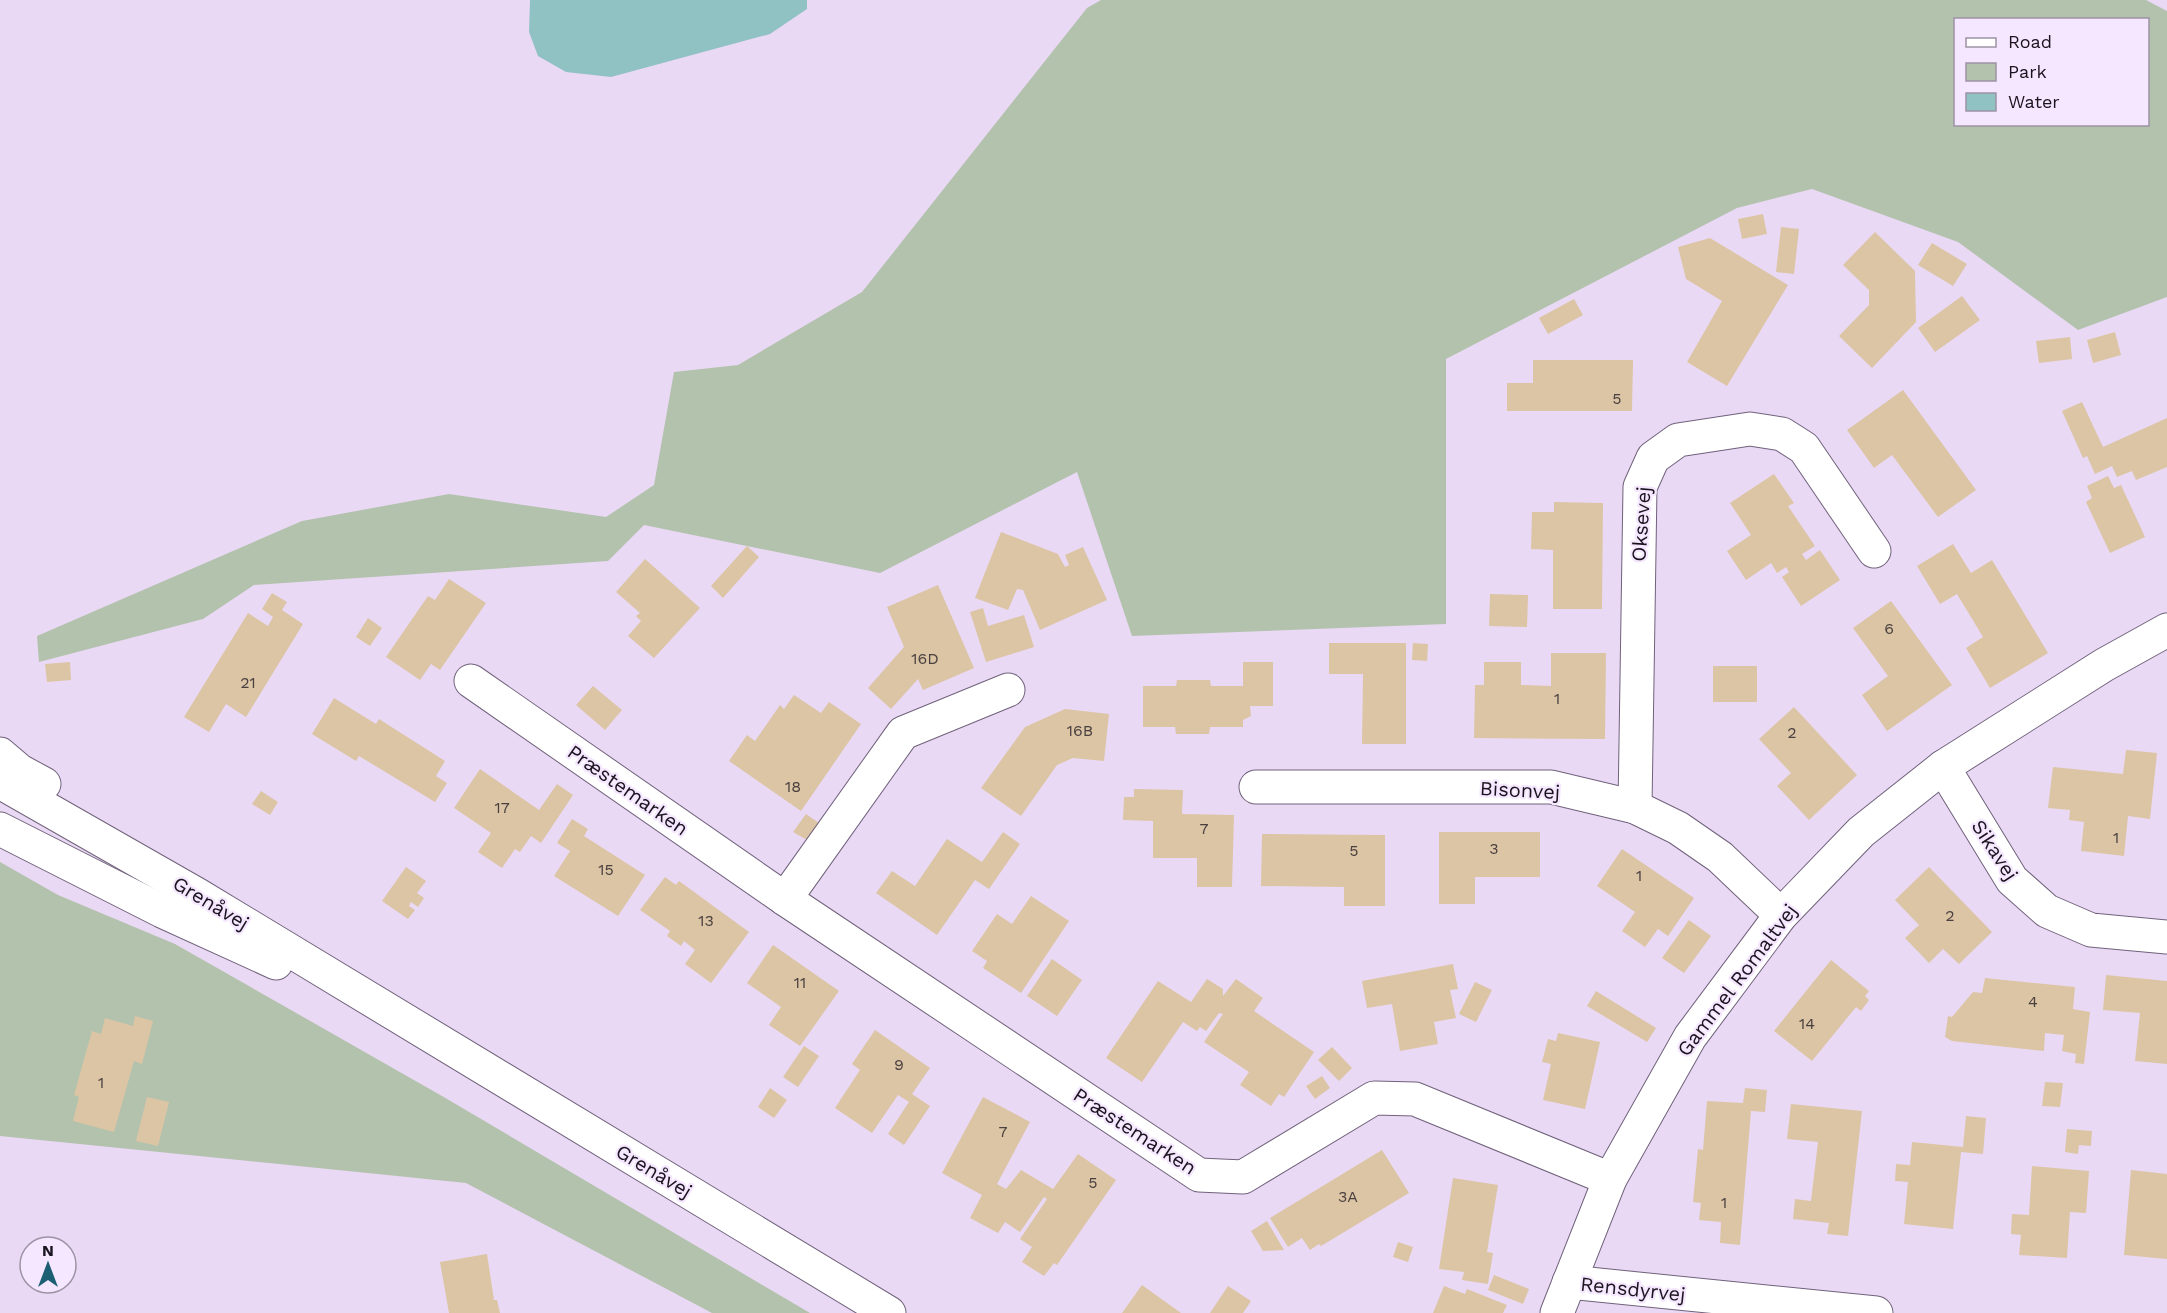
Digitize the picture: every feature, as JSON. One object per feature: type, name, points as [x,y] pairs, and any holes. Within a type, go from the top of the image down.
[{"type":"street","name":"Oksevej","points":[[1635,807],[1640,487],[1653,458],[1678,440],[1750,429],[1782,434],[1804,448],[1874,551]]},
{"type":"street","name":"Gammel Romaltvej","points":[[1557,1313],[1610,1179],[1690,1037],[1781,915],[1861,832],[1943,767],[2103,665],[2167,630]]},
{"type":"street","name":"Præstemarken","points":[[471,681],[785,899],[1199,1175],[1243,1177],[1374,1098],[1415,1099],[1610,1179]]},
{"type":"street","points":[[785,899],[903,733],[1008,690]]},
{"type":"street","points":[[0,754],[20,771],[137,837],[198,895]]},
{"type":"street","name":"Sikavej","points":[[1943,767],[2012,880],[2047,911],[2091,930],[2167,937]]},
{"type":"street","name":"Grenåvej","points":[[0,782],[198,895],[890,1313]]},
{"type":"street","name":"Bisonvej","points":[[1256,787],[1551,787],[1635,807],[1678,828],[1720,857],[1781,915]]},
{"type":"street","name":"Grenåvej","points":[[0,829],[162,911],[419,1029]]},
{"type":"street","name":"Rensdyrvej","points":[[1569,1282],[1870,1313]]},
{"type":"green space","points":[[1101,0],[2146,0],[2167,11],[2167,297],[2078,330],[1958,242],[1812,189],[1737,208],[1446,359],[1446,624],[1132,636],[1077,472],[880,573],[644,525],[608,561],[254,585],[203,619],[39,662],[37,636],[302,521],[449,494],[606,517],[654,485],[674,372],[738,365],[862,292],[1087,8]]},
{"type":"green space","points":[[0,862],[58,895],[175,944],[442,1096],[810,1313],[712,1313],[466,1183],[0,1136]]},
{"type":"water","points":[[530,0],[807,0],[807,9],[770,34],[611,77],[566,72],[538,56],[529,32]]},
{"type":"building","points":[[1763,214],[1767,234],[1742,239],[1738,219]]},
{"type":"building","points":[[1781,227],[1799,229],[1794,274],[1776,272]]},
{"type":"building","points":[[1875,232],[1915,271],[1916,322],[1872,368],[1839,336],[1869,305],[1869,290],[1843,265]]},
{"type":"building","points":[[1710,238],[1788,285],[1727,386],[1687,362],[1722,301],[1686,279],[1678,247]]},
{"type":"building","points":[[1932,243],[1967,264],[1953,286],[1918,265]]},
{"type":"building","points":[[1962,296],[1980,320],[1935,352],[1918,328]]},
{"type":"building","points":[[1574,299],[1583,315],[1548,334],[1539,318]]},
{"type":"building","points":[[2115,332],[2121,355],[2093,363],[2087,340]]},
{"type":"building","points":[[2070,337],[2072,359],[2039,363],[2036,341]]},
{"type":"building","points":[[1533,360],[1633,360],[1632,411],[1507,411],[1507,383],[1533,383]]},
{"type":"building","points":[[1903,390],[1976,490],[1938,517],[1892,455],[1874,468],[1847,430]]},
{"type":"building","points":[[2082,402],[2103,447],[2167,418],[2167,467],[2136,480],[2132,471],[2117,477],[2112,466],[2095,474],[2087,456],[2083,458],[2062,411]]},
{"type":"building","points":[[1774,474],[1794,503],[1788,506],[1815,546],[1802,554],[1806,560],[1820,550],[1840,580],[1801,606],[1782,577],[1789,572],[1786,567],[1777,573],[1771,563],[1746,580],[1727,551],[1751,535],[1730,503]]},
{"type":"building","points":[[2108,476],[2114,488],[2121,485],[2145,537],[2110,553],[2086,502],[2092,498],[2087,486]]},
{"type":"building","points":[[1554,502],[1603,503],[1602,609],[1553,609],[1553,550],[1531,549],[1532,512],[1554,512]]},
{"type":"building","points":[[1001,532],[1058,554],[1065,567],[1069,565],[1065,555],[1083,547],[1107,600],[1040,630],[1023,590],[1017,589],[1008,610],[975,598]]},
{"type":"building","points":[[1953,544],[1971,573],[1992,560],[2048,653],[1990,688],[1966,648],[1983,637],[1957,594],[1940,604],[1917,566]]},
{"type":"building","points":[[747,546],[759,557],[723,598],[711,586]]},
{"type":"building","points":[[645,559],[700,608],[654,658],[628,636],[641,621],[636,616],[640,613],[616,592]]},
{"type":"building","points":[[449,579],[486,603],[440,670],[431,664],[420,680],[386,657],[428,596],[435,600]]},
{"type":"building","points":[[938,585],[974,668],[923,690],[918,679],[891,709],[868,688],[904,647],[887,607]]},
{"type":"building","points":[[272,593],[287,602],[282,610],[303,624],[246,717],[226,704],[209,732],[184,717],[248,613],[268,626],[273,617],[262,609]]},
{"type":"building","points":[[1490,594],[1528,595],[1527,627],[1489,626]]},
{"type":"building","points":[[1891,601],[1952,685],[1887,731],[1862,695],[1888,676],[1853,628]]},
{"type":"building","points":[[983,608],[988,626],[1024,615],[1034,647],[986,662],[970,612]]},
{"type":"building","points":[[368,618],[382,628],[370,646],[356,637]]},
{"type":"building","points":[[1329,643],[1406,643],[1406,744],[1362,744],[1363,674],[1329,674]]},
{"type":"building","points":[[1413,643],[1428,644],[1427,661],[1412,660]]},
{"type":"building","points":[[1551,653],[1606,653],[1605,739],[1474,738],[1475,685],[1484,685],[1484,662],[1521,662],[1521,685],[1551,686]]},
{"type":"building","points":[[70,662],[71,680],[47,682],[45,664]]},
{"type":"building","points":[[1243,662],[1273,662],[1273,706],[1250,706],[1251,716],[1243,720],[1243,727],[1210,727],[1209,734],[1176,734],[1175,727],[1143,727],[1143,686],[1176,686],[1177,680],[1210,680],[1211,686],[1243,686]]},
{"type":"building","points":[[1713,666],[1757,666],[1757,702],[1713,702]]},
{"type":"building","points":[[593,686],[622,710],[605,730],[576,705]]},
{"type":"building","points":[[794,695],[821,713],[829,702],[861,724],[801,811],[729,761],[747,735],[755,741],[780,705],[784,709]]},
{"type":"building","points":[[334,698],[376,724],[379,719],[445,761],[436,776],[447,783],[435,802],[359,756],[356,761],[312,734]]},
{"type":"building","points":[[1794,707],[1857,775],[1809,820],[1777,786],[1791,773],[1759,739]]},
{"type":"building","points":[[1065,709],[1109,714],[1104,761],[1073,758],[1057,765],[1021,816],[981,788],[1025,727]]},
{"type":"building","points":[[2126,750],[2157,753],[2150,819],[2128,816],[2124,856],[2081,851],[2084,822],[2069,820],[2070,810],[2048,808],[2053,767],[2123,774]]},
{"type":"building","points":[[480,769],[539,810],[557,784],[573,795],[541,843],[531,836],[520,852],[515,849],[502,868],[478,852],[491,833],[454,808]]},
{"type":"building","points":[[1134,789],[1183,790],[1182,814],[1234,815],[1232,887],[1197,887],[1197,858],[1153,858],[1153,821],[1123,820],[1124,797],[1134,797]]},
{"type":"building","points":[[261,791],[278,802],[270,815],[252,804]]},
{"type":"building","points":[[806,814],[819,823],[807,840],[793,832]]},
{"type":"building","points":[[572,819],[588,829],[584,836],[645,875],[618,916],[554,876],[570,851],[557,843]]},
{"type":"building","points":[[1003,832],[1020,844],[989,889],[975,880],[937,935],[876,893],[892,871],[915,886],[947,839],[982,862]]},
{"type":"building","points":[[1439,832],[1540,832],[1540,877],[1475,877],[1475,904],[1439,904]]},
{"type":"building","points":[[1262,834],[1385,835],[1385,906],[1344,906],[1344,887],[1261,886]]},
{"type":"building","points":[[1622,849],[1694,898],[1668,936],[1658,929],[1645,947],[1622,931],[1635,912],[1597,886]]},
{"type":"building","points":[[406,867],[426,881],[417,893],[424,898],[418,907],[411,902],[409,906],[415,910],[408,919],[382,901]]},
{"type":"building","points":[[1929,867],[1992,932],[1959,964],[1943,949],[1929,963],[1905,938],[1919,925],[1895,900]]},
{"type":"building","points":[[665,877],[676,885],[679,881],[749,932],[711,983],[685,964],[695,950],[684,941],[681,946],[667,936],[670,931],[640,910]]},
{"type":"building","points":[[1031,896],[1069,921],[1021,993],[983,968],[987,961],[972,951],[997,914],[1012,924]]},
{"type":"building","points":[[1689,920],[1711,936],[1684,973],[1662,958]]},
{"type":"building","points":[[773,945],[839,991],[800,1046],[769,1025],[781,1007],[747,983]]},
{"type":"building","points":[[1052,959],[1082,980],[1057,1016],[1027,996]]},
{"type":"building","points":[[1831,960],[1869,991],[1865,996],[1869,1000],[1861,1011],[1856,1007],[1812,1061],[1774,1031]]},
{"type":"building","points":[[1453,964],[1458,989],[1450,990],[1456,1018],[1434,1022],[1438,1044],[1400,1051],[1392,1004],[1367,1008],[1362,981]]},
{"type":"building","points":[[2106,975],[2167,981],[2167,1064],[2135,1061],[2140,1013],[2103,1010]]},
{"type":"building","points":[[1985,978],[2075,987],[2073,1009],[2090,1012],[2084,1064],[2075,1063],[2076,1054],[2062,1051],[2064,1035],[2045,1033],[2044,1051],[1952,1041],[1945,1037],[1948,1016],[1952,1017],[1973,992],[1982,993]]},
{"type":"building","points":[[1207,979],[1223,989],[1223,996],[1236,979],[1263,998],[1254,1011],[1314,1052],[1284,1097],[1279,1094],[1271,1106],[1240,1085],[1249,1072],[1204,1042],[1223,1014],[1219,1013],[1206,1031],[1200,1027],[1197,1031],[1183,1022],[1142,1082],[1106,1058],[1158,981],[1191,1002]]},
{"type":"building","points":[[1475,982],[1492,990],[1476,1022],[1459,1014]]},
{"type":"building","points":[[1596,991],[1656,1028],[1647,1042],[1587,1006]]},
{"type":"building","points":[[135,1016],[153,1021],[142,1064],[134,1061],[114,1132],[73,1121],[79,1097],[74,1095],[92,1031],[101,1034],[105,1018],[133,1026]]},
{"type":"building","points":[[875,1030],[930,1068],[912,1094],[930,1106],[904,1145],[888,1134],[909,1102],[898,1095],[872,1133],[835,1108],[860,1070],[852,1064]]},
{"type":"building","points":[[1558,1033],[1600,1042],[1585,1109],[1543,1100],[1551,1064],[1542,1062],[1548,1039],[1556,1041]]},
{"type":"building","points":[[804,1046],[819,1056],[798,1087],[783,1077]]},
{"type":"building","points":[[1332,1047],[1352,1068],[1339,1081],[1318,1060]]},
{"type":"building","points":[[1322,1076],[1330,1088],[1315,1099],[1306,1086]]},
{"type":"building","points":[[2045,1082],[2063,1083],[2060,1107],[2042,1106]]},
{"type":"building","points":[[770,1088],[787,1100],[774,1118],[758,1107]]},
{"type":"building","points":[[1745,1088],[1767,1090],[1765,1112],[1751,1111],[1740,1245],[1720,1243],[1721,1222],[1699,1220],[1701,1203],[1693,1202],[1698,1149],[1703,1150],[1707,1101],[1743,1103]]},
{"type":"building","points":[[147,1097],[169,1102],[158,1146],[136,1141]]},
{"type":"building","points":[[983,1097],[1030,1122],[997,1184],[1006,1189],[1021,1170],[1053,1189],[1078,1154],[1116,1180],[1057,1265],[1054,1263],[1044,1276],[1022,1262],[1032,1247],[1020,1239],[1047,1199],[1044,1197],[1020,1232],[1005,1222],[998,1233],[970,1218],[982,1195],[942,1173]]},
{"type":"building","points":[[1791,1104],[1862,1111],[1848,1236],[1827,1234],[1829,1223],[1793,1219],[1795,1199],[1811,1201],[1818,1142],[1787,1139]]},
{"type":"building","points":[[1966,1116],[1986,1118],[1983,1154],[1961,1152],[1953,1229],[1904,1224],[1908,1182],[1895,1181],[1896,1164],[1910,1165],[1912,1142],[1963,1147]]},
{"type":"building","points":[[2067,1129],[2092,1131],[2091,1146],[2079,1145],[2078,1154],[2065,1152]]},
{"type":"building","points":[[1382,1150],[1409,1193],[1321,1246],[1319,1244],[1310,1250],[1302,1238],[1288,1247],[1270,1218]]},
{"type":"building","points":[[2032,1166],[2089,1171],[2086,1213],[2070,1212],[2067,1258],[2019,1255],[2021,1235],[2011,1234],[2012,1214],[2029,1215]]},
{"type":"building","points":[[2131,1170],[2167,1174],[2167,1259],[2124,1255]]},
{"type":"building","points":[[1453,1178],[1498,1185],[1487,1252],[1493,1253],[1488,1284],[1462,1280],[1464,1272],[1439,1269]]},
{"type":"building","points":[[1267,1221],[1284,1250],[1263,1251],[1251,1231]]},
{"type":"building","points":[[1398,1242],[1413,1247],[1408,1262],[1393,1257]]},
{"type":"building","points":[[487,1254],[494,1300],[497,1300],[500,1313],[449,1313],[440,1262]]},
{"type":"building","points":[[1494,1275],[1529,1289],[1523,1304],[1488,1290]]},
{"type":"building","points":[[1142,1285],[1181,1313],[1122,1313]]},
{"type":"building","points":[[1228,1286],[1251,1301],[1243,1313],[1210,1313]]},
{"type":"building","points":[[1444,1286],[1465,1294],[1467,1289],[1507,1305],[1503,1313],[1433,1313]]}]
